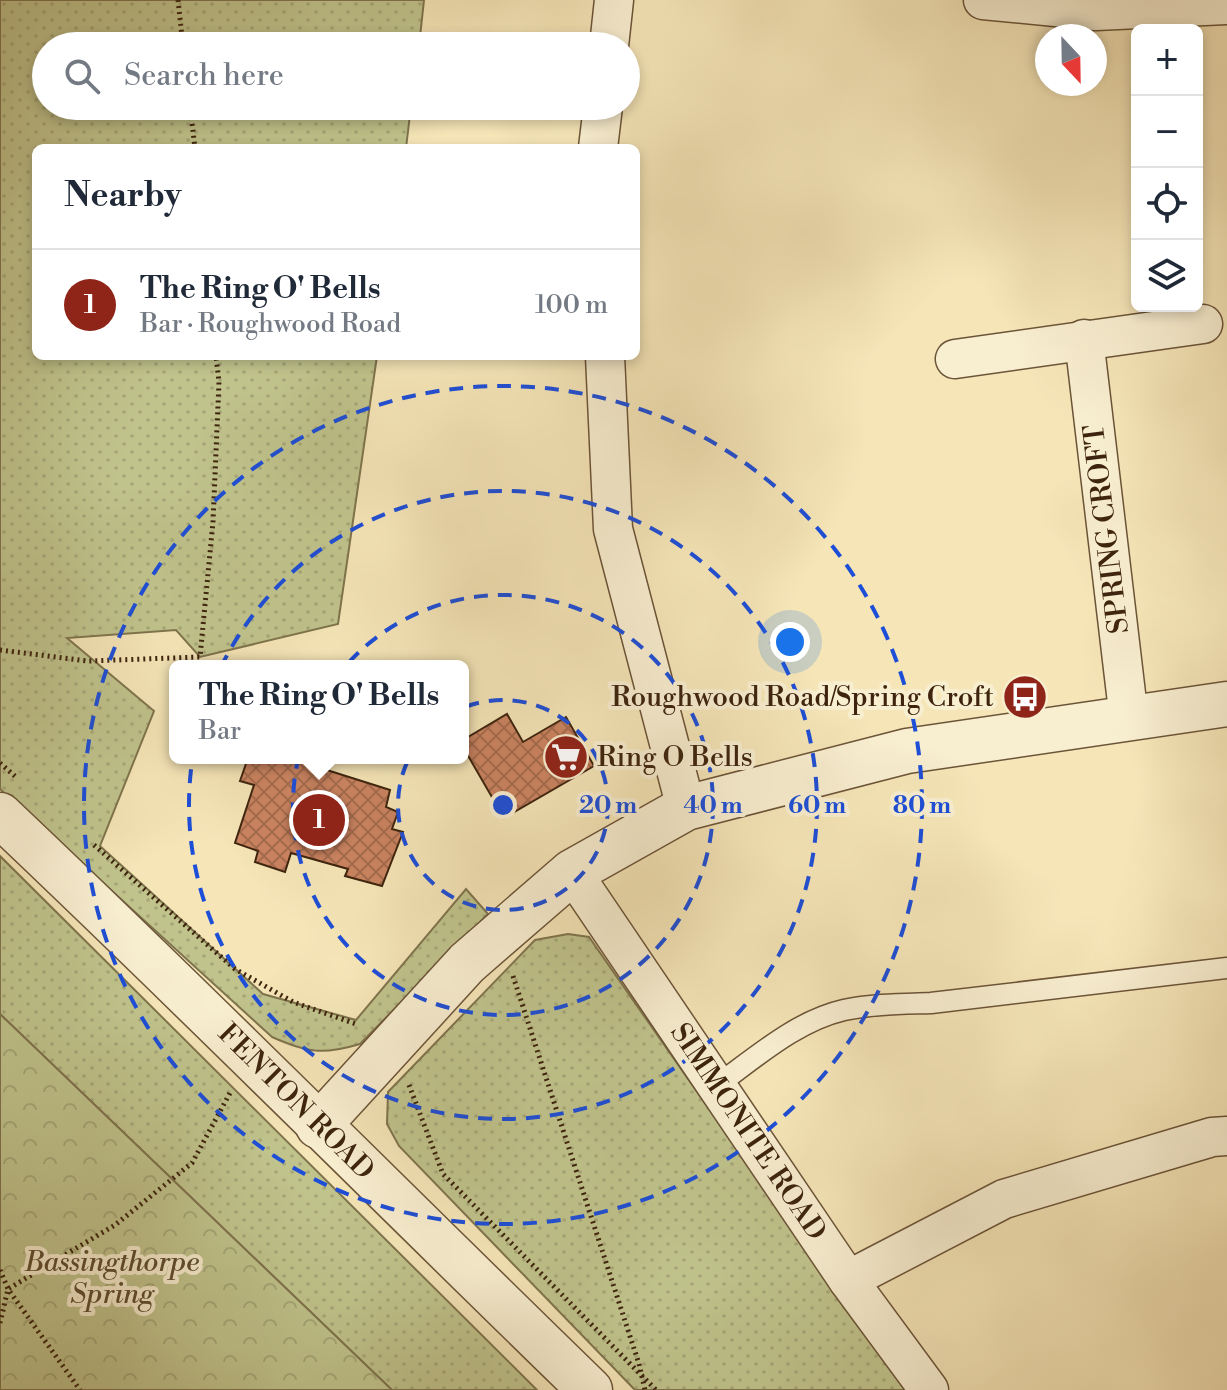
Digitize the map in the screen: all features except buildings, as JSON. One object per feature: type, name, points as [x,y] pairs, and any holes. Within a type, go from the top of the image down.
[{"type":"street","points":[[611,32],[614,0]]},
{"type":"street","points":[[983,0],[1096,11],[1151,5],[1227,5]]},
{"type":"street","points":[[598,144],[601,120]]},
{"type":"street","points":[[955,359],[1203,324]]},
{"type":"street","name":"SPRING CROFT","points":[[1084,339],[1129,719]]},
{"type":"street","points":[[605,360],[613,529],[686,808]]},
{"type":"street","points":[[318,1126],[467,963],[572,872],[686,808],[907,751],[1227,704]]},
{"type":"street","name":"FENTON ROAD","points":[[0,815],[163,969],[318,1126],[590,1390]]},
{"type":"street","name":"SIMMONITE ROAD","points":[[572,872],[848,1280],[929,1390]]},
{"type":"street","points":[[848,1280],[1004,1199],[1212,1137],[1227,1136]]},
{"type":"lane","points":[[716,1086],[784,1037],[841,1011],[881,1004],[931,1003],[1227,968]]},
{"type":"path","points":[[178,0],[181,32]]},
{"type":"path","points":[[192,120],[195,144]]},
{"type":"path","points":[[0,650],[88,661],[200,657],[213,522],[219,382],[216,360]]},
{"type":"path","points":[[508,928],[513,977],[645,1390]]},
{"type":"path","points":[[0,1323],[8,1289],[115,1225],[192,1163],[250,1057]]},
{"type":"path","points":[[0,1270],[8,1289],[80,1390]]},
{"type":"green space","points":[[0,0],[424,0],[421,32],[32,32],[32,120],[409,120],[406,144],[32,144],[32,360],[376,360],[338,624],[200,657],[176,630],[67,638],[154,711],[100,846],[263,994],[356,1020],[466,889],[488,914],[360,1044],[325,1051],[296,1046],[272,1037],[0,789]]},
{"type":"green space","points":[[0,856],[537,1390],[392,1390],[0,1014]]},
{"type":"green space","points":[[568,934],[589,937],[905,1390],[635,1390],[399,1146],[387,1124],[388,1092],[535,940]]},
{"type":"green space","name":"Bassingthorpe Spring","points":[[0,1014],[392,1390],[0,1390]]},
{"type":"place","name":"Roughwood Road/Spring Croft","points":[[1025,697]]},
{"type":"place","name":"Ring O Bells","points":[[566,757]]},
{"type":"place","name":"The Ring O' Bells","points":[[319,820]]}]
